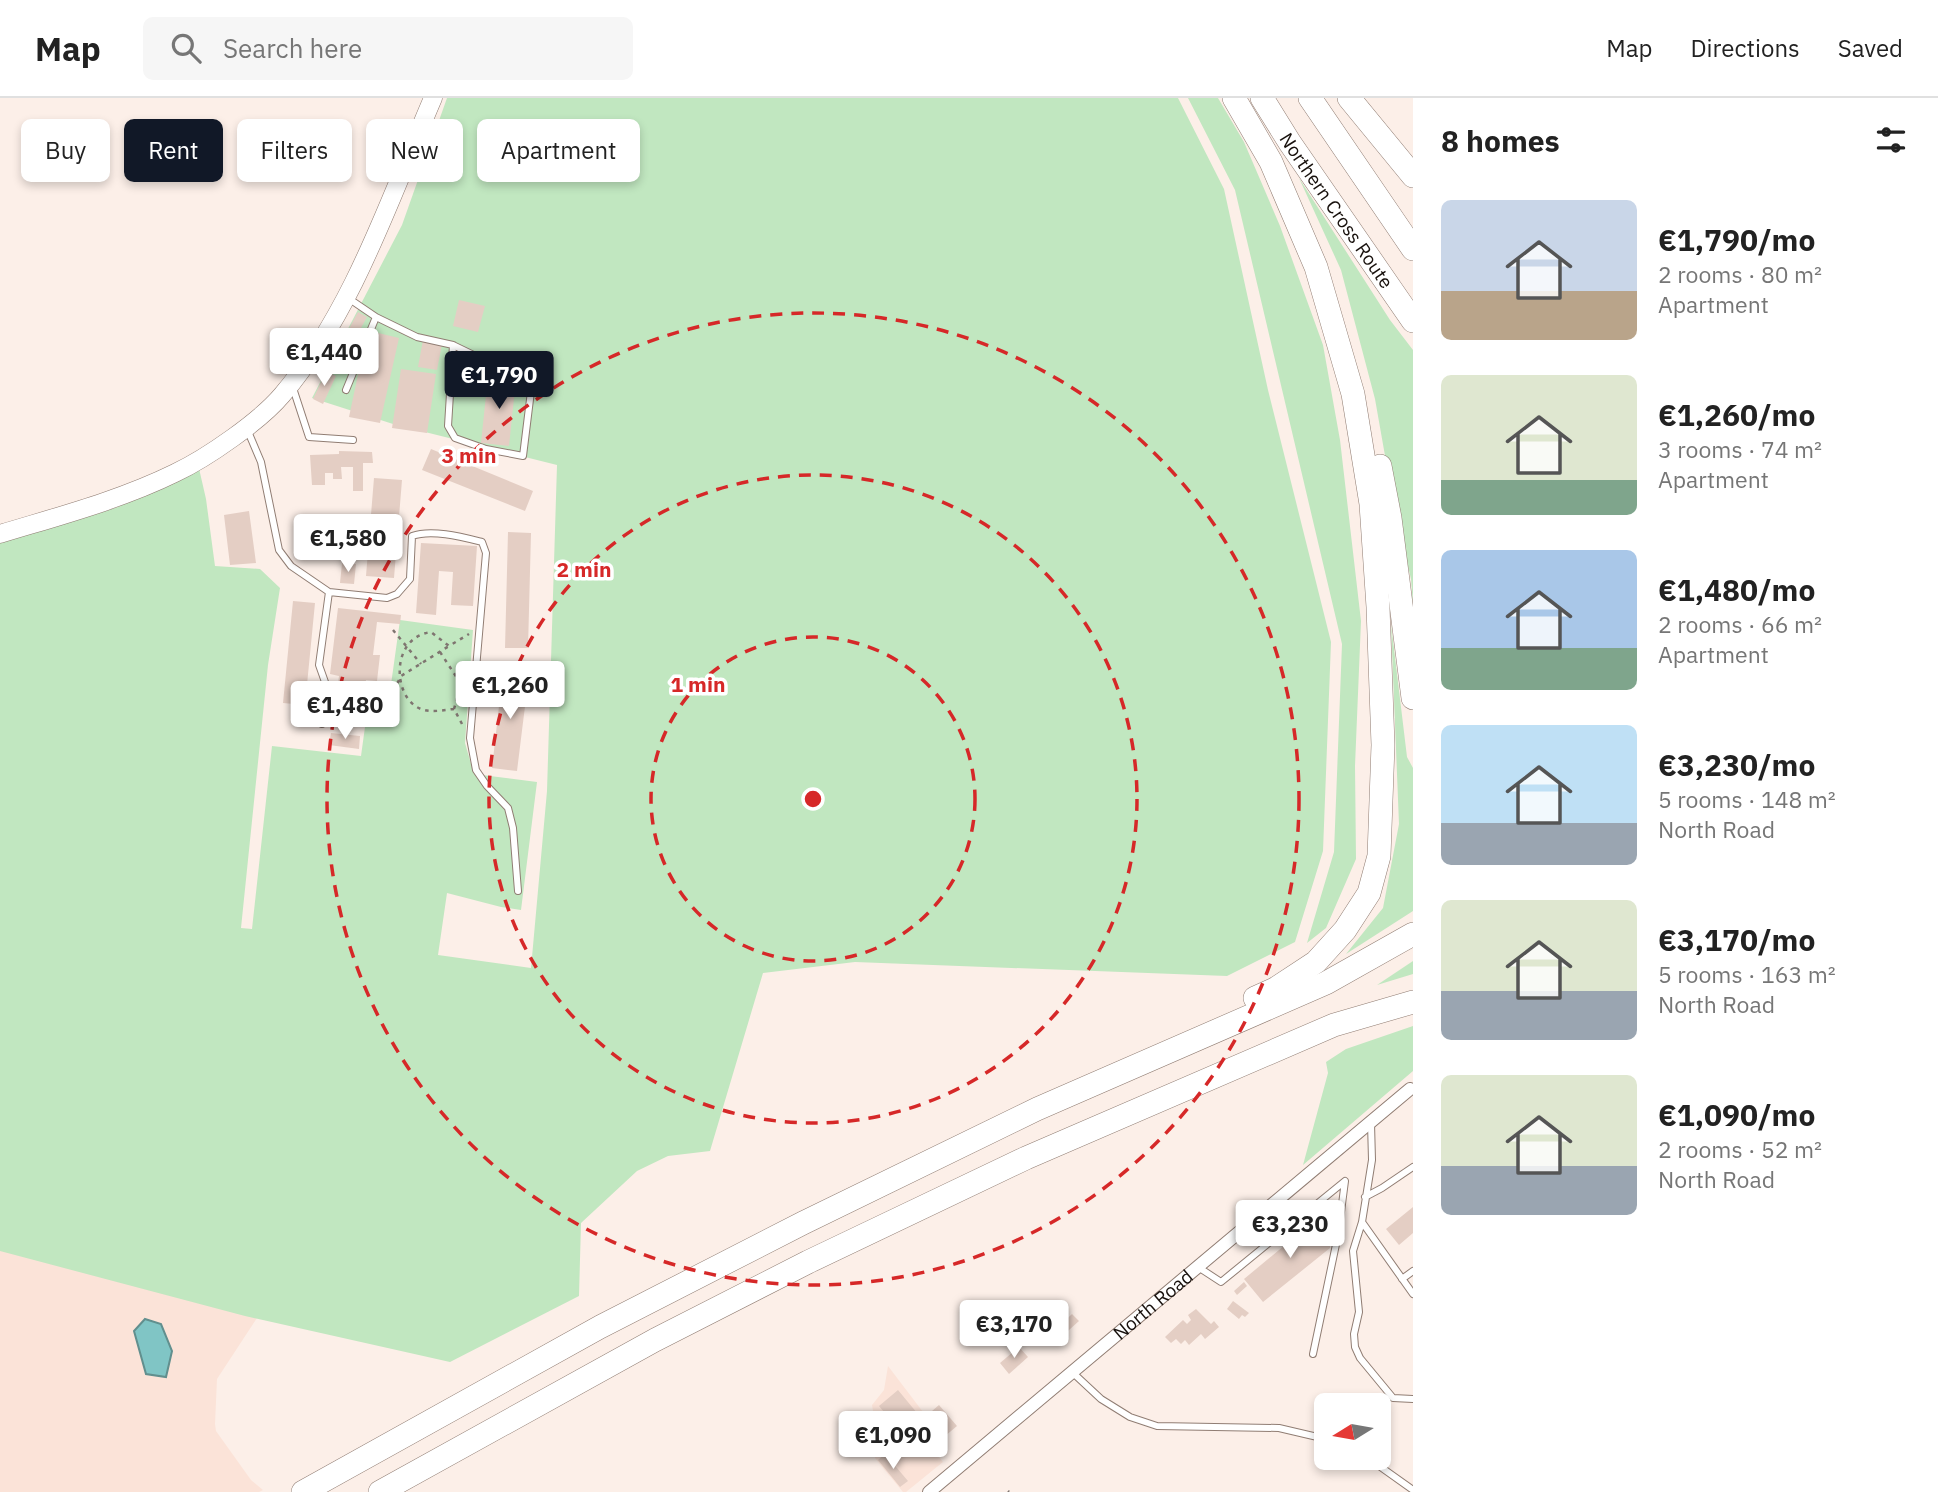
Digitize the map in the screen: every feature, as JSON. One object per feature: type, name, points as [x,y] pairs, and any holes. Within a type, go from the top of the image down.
[{"type":"highway","points":[[1037,1110],[1130,1057],[1275,989],[1316,962],[1345,930],[1369,893],[1379,856],[1383,745],[1378,607],[1371,504],[1353,394],[1317,267],[1271,162],[1234,98]]},
{"type":"highway","points":[[1250,98],[1300,196],[1336,288],[1369,404],[1390,518],[1413,698]]},
{"type":"highway","name":"Northern Cross Route","points":[[1262,98],[1413,321]]},
{"type":"highway","name":"Northern Cross Route","points":[[1310,98],[1413,249]]},
{"type":"highway","points":[[1349,98],[1413,176]]},
{"type":"highway","points":[[303,1492],[600,1328],[803,1223],[1037,1110],[1326,983],[1413,934]]},
{"type":"highway","points":[[380,1492],[553,1395],[808,1262],[1026,1158],[1334,1025],[1413,1002]]},
{"type":"main road","points":[[0,534],[105,501],[178,472],[246,427],[280,397],[315,352],[347,297],[433,98]]},
{"type":"main road","points":[[1334,1025],[1413,991]]},
{"type":"street","name":"North Road","points":[[929,1492],[1371,1123],[1409,1086]]},
{"type":"lane","points":[[347,297],[376,317],[417,337],[453,345],[486,360],[534,367],[523,456],[486,449],[455,438],[449,426],[453,345]]},
{"type":"lane","points":[[346,390],[376,317]]},
{"type":"lane","points":[[291,384],[309,437],[353,440]]},
{"type":"lane","points":[[246,427],[261,462],[279,550],[291,566],[329,592],[387,598],[397,594],[410,579],[412,536],[421,533],[482,542],[486,554],[470,738],[476,770],[508,808],[518,891]]},
{"type":"lane","points":[[322,724],[325,682],[319,666],[329,592]]},
{"type":"lane","points":[[1371,1123],[1372,1160],[1362,1222],[1353,1251],[1359,1312],[1354,1334],[1355,1347],[1360,1358],[1393,1398],[1413,1399]]},
{"type":"lane","points":[[1365,1197],[1413,1167]]},
{"type":"lane","points":[[1198,1267],[1221,1282],[1345,1181],[1338,1235],[1313,1354]]},
{"type":"lane","points":[[1362,1222],[1413,1294]]},
{"type":"lane","points":[[1402,1279],[1413,1270]]},
{"type":"lane","points":[[1072,1372],[1101,1399],[1130,1417],[1157,1426],[1279,1428],[1314,1436]]},
{"type":"lane","points":[[1385,1470],[1413,1490]]},
{"type":"path","points":[[393,629],[421,664]]},
{"type":"path","points":[[449,646],[431,632],[417,636],[406,646],[399,664],[410,700],[418,708],[431,711],[454,709]]},
{"type":"path","points":[[393,708],[401,676],[470,633],[480,634]]},
{"type":"path","points":[[440,652],[473,704]]},
{"type":"path","points":[[464,688],[458,695],[454,709],[462,725],[471,727]]},
{"type":"shaded area","points":[[0,1249],[257,1318],[217,1379],[215,1424],[216,1431],[251,1480],[263,1490],[0,1492]]},
{"type":"shaded area","points":[[888,1366],[923,1412],[914,1426],[943,1462],[906,1492],[903,1492],[875,1458],[876,1429],[872,1405],[884,1390]]},
{"type":"green space","points":[[447,98],[1178,98],[1224,189],[1268,390],[1331,642],[1323,851],[1295,942],[1227,976],[855,962],[763,973],[710,1151],[668,1156],[637,1171],[581,1223],[579,1296],[450,1362],[245,1316],[0,1251],[0,543],[118,507],[198,464],[206,499],[215,566],[260,569],[280,588],[268,665],[241,928],[252,929],[272,746],[361,756],[368,705],[388,706],[400,620],[473,630],[465,743],[474,774],[537,782],[521,910],[447,893],[438,955],[531,968],[547,791],[557,465],[393,424],[312,398],[402,225],[417,182],[463,182],[463,119],[440,119]]},
{"type":"green space","points":[[1188,98],[1218,98],[1244,142],[1280,226],[1323,345],[1340,440],[1361,621],[1355,766],[1356,859],[1326,928],[1307,943],[1334,852],[1342,644],[1235,190]]},
{"type":"green space","points":[[1299,178],[1390,320],[1413,350],[1413,605],[1411,579],[1393,501],[1375,399],[1341,270]]},
{"type":"green space","points":[[1391,624],[1407,757],[1413,768],[1413,911],[1346,954],[1383,908],[1399,824]]},
{"type":"green space","points":[[1413,961],[1413,974],[1377,985]]},
{"type":"green space","points":[[1413,1026],[1413,1071],[1303,1165],[1328,1073],[1326,1062],[1346,1049]]},
{"type":"water","points":[[145,1319],[161,1324],[172,1351],[166,1377],[146,1374],[134,1331]]},
{"type":"building","points":[[459,300],[485,306],[478,332],[453,326]]},
{"type":"building","points":[[358,312],[367,317],[355,339],[346,334]]},
{"type":"building","points":[[374,332],[399,338],[380,423],[349,417],[360,365]]},
{"type":"building","points":[[423,340],[442,344],[437,370],[418,367]]},
{"type":"building","points":[[401,369],[436,374],[427,433],[392,428]]},
{"type":"building","points":[[326,371],[336,376],[323,404],[313,399]]},
{"type":"building","points":[[488,376],[516,379],[509,446],[481,443]]},
{"type":"building","points":[[431,449],[533,491],[525,511],[422,470]]},
{"type":"building","points":[[339,451],[372,452],[373,463],[363,463],[363,491],[353,491],[353,467],[341,467],[342,479],[333,479],[333,473],[325,473],[325,485],[312,485],[310,455],[339,454]]},
{"type":"building","points":[[374,478],[402,480],[394,578],[366,576]]},
{"type":"building","points":[[249,511],[256,563],[230,565],[224,515]]},
{"type":"building","points":[[508,532],[531,533],[528,648],[505,648]]},
{"type":"building","points":[[421,543],[477,546],[473,606],[451,605],[453,572],[439,571],[436,615],[416,613]]},
{"type":"building","points":[[342,563],[356,564],[354,584],[340,583]]},
{"type":"building","points":[[293,601],[315,603],[305,705],[283,703]]},
{"type":"building","points":[[338,608],[401,615],[400,624],[377,622],[373,655],[380,655],[377,681],[366,680],[363,710],[335,706],[339,676],[330,674]]},
{"type":"building","points":[[503,671],[529,674],[517,771],[492,768]]},
{"type":"building","points":[[331,733],[360,736],[359,749],[329,745]]},
{"type":"building","points":[[1413,1207],[1413,1233],[1399,1245],[1386,1229]]},
{"type":"building","points":[[1320,1216],[1330,1230],[1330,1248],[1263,1302],[1244,1279]]},
{"type":"building","points":[[1244,1282],[1247,1286],[1237,1295],[1234,1291]]},
{"type":"building","points":[[1233,1301],[1249,1313],[1245,1317],[1242,1315],[1239,1319],[1227,1309]]},
{"type":"building","points":[[1196,1309],[1211,1324],[1214,1321],[1219,1327],[1205,1339],[1201,1334],[1189,1345],[1185,1340],[1181,1344],[1176,1339],[1171,1343],[1165,1337],[1183,1320],[1187,1324],[1191,1320],[1188,1315]]},
{"type":"building","points":[[1072,1314],[1079,1321],[1059,1339],[1053,1332]]},
{"type":"building","points":[[1019,1347],[1028,1357],[1009,1374],[1000,1363]]},
{"type":"building","points":[[898,1390],[922,1419],[903,1435],[901,1432],[897,1454],[887,1452],[893,1423],[879,1406]]},
{"type":"building","points":[[939,1405],[957,1426],[932,1447],[918,1430],[936,1416],[932,1411]]},
{"type":"building","points":[[885,1454],[908,1481],[900,1487],[878,1460]]}]
